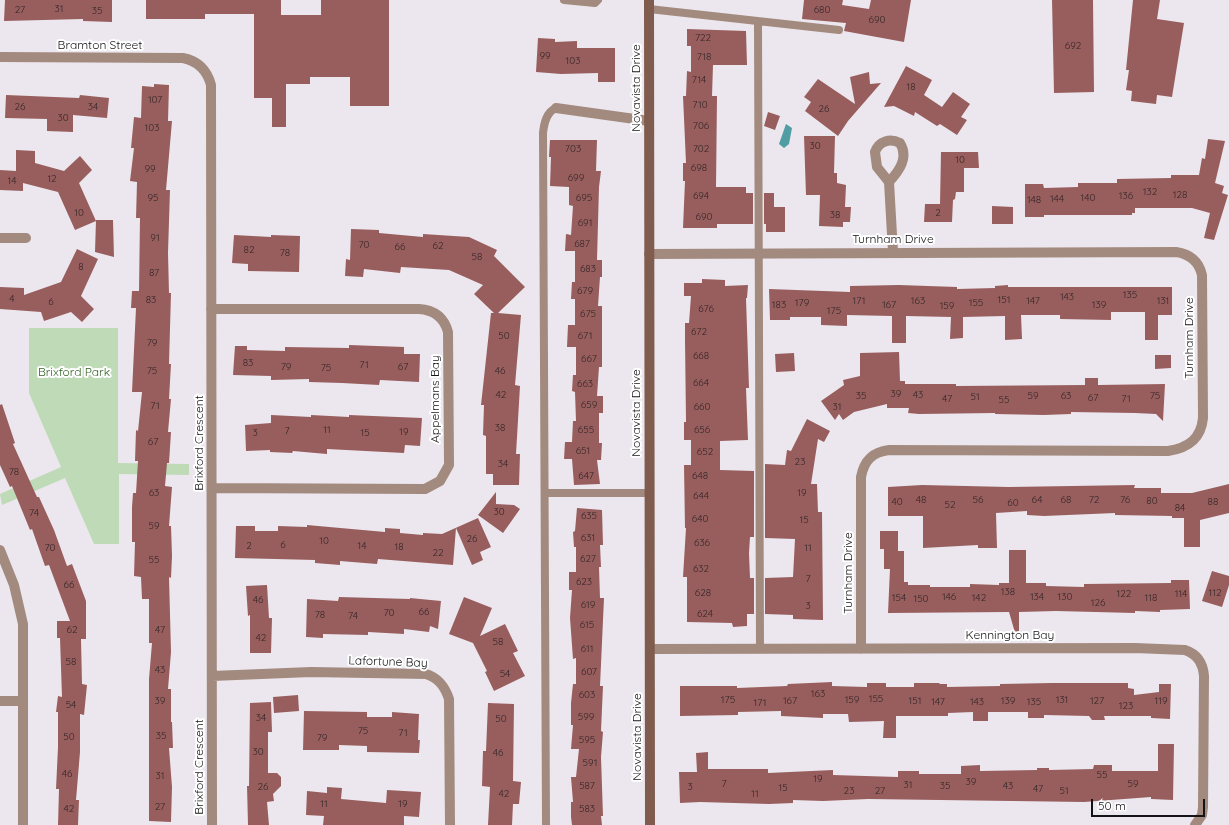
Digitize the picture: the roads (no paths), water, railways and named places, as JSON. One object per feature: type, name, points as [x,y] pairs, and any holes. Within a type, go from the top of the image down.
[{"type":"street","name":"Novavista Drive","points":[[649,5],[650,825]]},
{"type":"street","name":"Bramton Street","points":[[0,57],[184,58],[199,64]]},
{"type":"street","name":"Brixford Crescent","points":[[199,64],[205,70],[211,84],[212,825]]},
{"type":"street","points":[[556,108],[649,121]]},
{"type":"street","points":[[889,182],[893,252]]},
{"type":"street","points":[[0,238],[26,238]]},
{"type":"street","name":"Turnham Drive","points":[[649,254],[1170,252],[1182,253],[1196,260],[1200,267],[1202,275],[1202,428],[1192,442],[1179,450],[1168,452],[889,450],[876,453],[868,458],[863,468],[861,477],[862,649]]},
{"type":"street","name":"Appelmans Bay","points":[[211,309],[419,309],[438,315],[443,320],[448,332],[449,465],[440,481],[425,489],[212,488]]},
{"type":"street","points":[[0,550],[14,585],[22,617],[23,825]]},
{"type":"street","name":"Kennington Bay","points":[[650,648],[1177,648],[1190,652],[1199,660],[1203,668],[1204,676],[1203,807],[1202,815],[1196,825]]},
{"type":"street","name":"Lafortune Bay","points":[[212,676],[311,672],[426,674],[432,676],[444,686],[449,699],[450,825]]},
{"type":"street","points":[[0,701],[23,701]]},
{"type":"lane","points":[[564,0],[595,3],[598,0]]},
{"type":"lane","points":[[649,5],[758,21],[839,30]]},
{"type":"lane","points":[[758,21],[760,649]]},
{"type":"lane","points":[[546,825],[543,134],[546,119],[552,110],[556,108]]},
{"type":"lane","points":[[545,493],[649,493]]},
{"type":"water","points":[[786,124],[792,128],[789,144],[784,148],[779,144]]},
{"type":"park label","name":"Brixford Park","points":[[74,372]]}]
